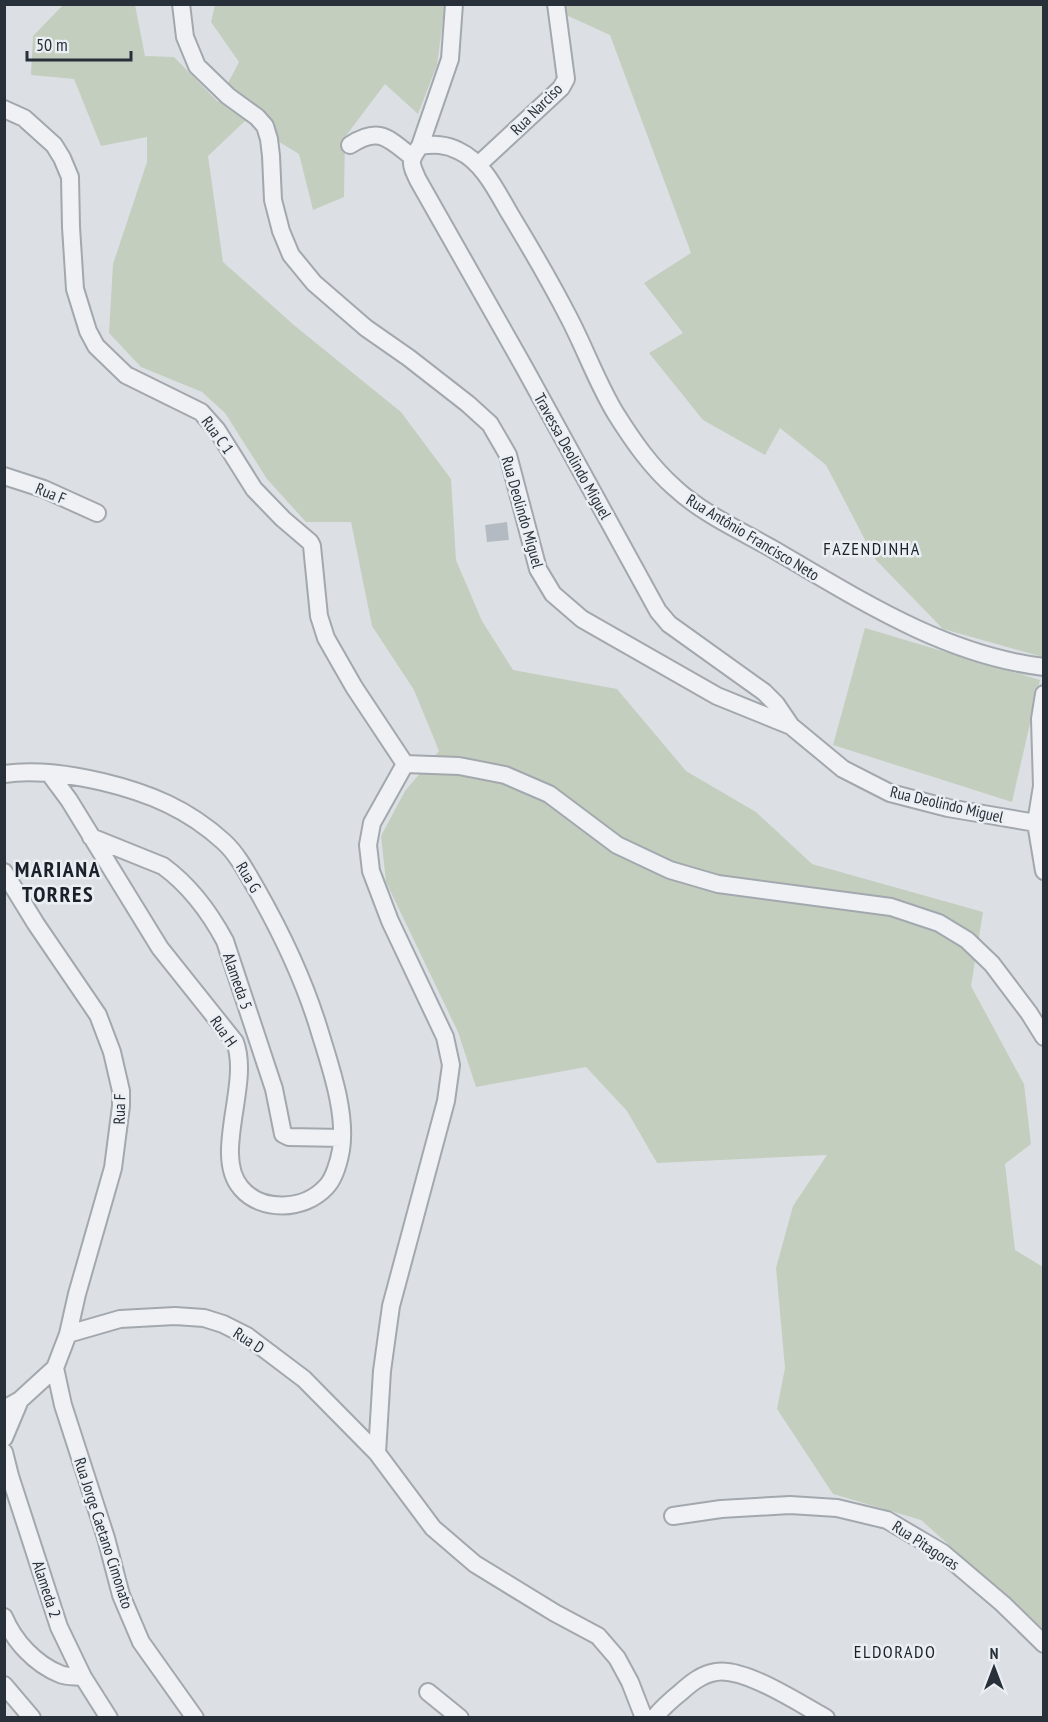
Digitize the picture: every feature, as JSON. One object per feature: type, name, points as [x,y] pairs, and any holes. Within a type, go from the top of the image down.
[{"type":"street","name":"Rua Deolindo Miguel","points":[[181,4],[185,37],[197,66],[228,96],[265,126],[269,139],[273,200],[280,231],[291,255],[314,283],[357,321],[426,371],[490,424],[508,456],[538,569],[553,594],[582,619],[717,696],[791,726],[843,769],[890,793],[948,808],[1036,823]]},
{"type":"street","points":[[350,146],[364,136],[380,134],[416,152],[450,59],[454,4]]},
{"type":"street","name":"Rua Narciso","points":[[478,165],[561,88],[566,78],[556,4]]},
{"type":"street","name":"Rua C 1","points":[[4,109],[24,118],[54,145],[70,177],[75,289],[88,331],[96,346],[126,375],[201,412],[217,430],[254,489],[283,519],[310,542],[319,616],[327,638],[354,687],[405,764]]},
{"type":"street","name":"Rua Antônio Francisco Neto","points":[[416,152],[439,144],[461,151],[478,165],[538,260],[615,412],[645,458],[676,490],[709,512],[869,605],[941,640],[981,655],[1044,668]]},
{"type":"street","name":"Travessa Deolindo Miguel","points":[[416,152],[411,165],[418,180],[658,611],[669,624],[764,692],[776,704],[791,726]]},
{"type":"street","name":"Rua F","points":[[4,476],[44,489],[97,513]]},
{"type":"street","points":[[1044,694],[1040,719],[1042,786],[1036,823],[1044,871]]},
{"type":"street","points":[[377,1453],[382,1371],[391,1306],[446,1101],[451,1065],[445,1037],[390,921],[371,870],[368,845],[372,823],[405,764],[459,766],[505,775],[549,794],[617,845],[670,870],[718,884],[891,907],[939,923],[968,940],[992,964],[1044,1037]]},
{"type":"street","name":"Rua G","points":[[4,774],[49,773],[86,778],[138,790],[178,808],[219,838],[242,863],[278,926],[305,984],[336,1089],[342,1138]]},
{"type":"street","name":"Rua H","points":[[49,773],[69,800],[160,948],[235,1042],[240,1061],[231,1136],[230,1168],[240,1188],[259,1202],[277,1205],[297,1204],[311,1198],[327,1187],[336,1167],[342,1138]]},
{"type":"street","name":"Alameda 5","points":[[91,837],[163,866],[178,878],[213,920],[225,941],[274,1089],[283,1134],[290,1137],[342,1138]]},
{"type":"street","name":"Rua F","points":[[4,872],[36,924],[98,1015],[112,1052],[121,1091],[120,1123],[113,1168],[68,1334],[55,1368]]},
{"type":"street","name":"Rua D","points":[[68,1334],[120,1318],[174,1316],[204,1318],[223,1324],[247,1336],[304,1379],[377,1453],[433,1528],[475,1564],[555,1613],[598,1636],[617,1658],[630,1682],[644,1718]]},
{"type":"street","points":[[4,1409],[20,1400],[55,1368]]},
{"type":"street","name":"Rua Jorge Caetano Cimonato","points":[[55,1368],[63,1405],[121,1595],[141,1642],[195,1718]]},
{"type":"street","points":[[4,1438],[20,1400]]},
{"type":"street","name":"Alameda 2","points":[[4,1452],[7,1478],[59,1626],[83,1677],[109,1718]]},
{"type":"street","name":"Rua Pitagoras","points":[[673,1516],[721,1509],[790,1505],[837,1508],[886,1520],[943,1553],[1003,1604],[1044,1644]]},
{"type":"street","points":[[4,1617],[15,1636],[39,1662],[61,1675],[83,1677]]},
{"type":"street","points":[[654,1718],[696,1679],[717,1671],[733,1672],[750,1677],[826,1718]]},
{"type":"street","points":[[4,1684],[32,1718]]},
{"type":"street","points":[[428,1692],[460,1718]]},
{"type":"green space","points":[[63,5],[135,5],[145,56],[174,57],[218,102],[239,62],[211,22],[215,5],[445,5],[437,65],[418,114],[385,84],[345,137],[344,197],[313,210],[299,154],[245,121],[208,156],[223,262],[295,326],[401,412],[451,479],[456,560],[482,621],[513,670],[617,689],[686,771],[756,812],[812,864],[983,912],[971,986],[1024,1084],[1031,1144],[1005,1164],[1015,1250],[1043,1267],[1043,1629],[921,1520],[833,1494],[777,1409],[785,1368],[776,1268],[793,1206],[827,1155],[657,1163],[627,1111],[586,1067],[476,1087],[458,1032],[386,882],[381,836],[405,791],[439,751],[414,690],[372,626],[351,522],[306,522],[267,479],[225,413],[202,392],[141,367],[109,333],[113,264],[147,162],[147,137],[101,146],[74,79],[31,75],[33,36]]},
{"type":"green space","points":[[544,5],[1043,5],[1043,657],[943,629],[875,559],[826,465],[780,428],[765,455],[703,420],[649,353],[683,333],[644,283],[691,253],[610,35]]},
{"type":"green space","points":[[865,628],[1040,680],[1012,802],[833,745]]},
{"type":"building","points":[[507,522],[509,540],[487,542],[485,525]]},
{"type":"district","name":"FAZENDINHA","points":[[872,548]]},
{"type":"district","name":"MARIANA TORRES","points":[[58,882]]},
{"type":"district","name":"ELDORADO","points":[[895,1651]]}]
